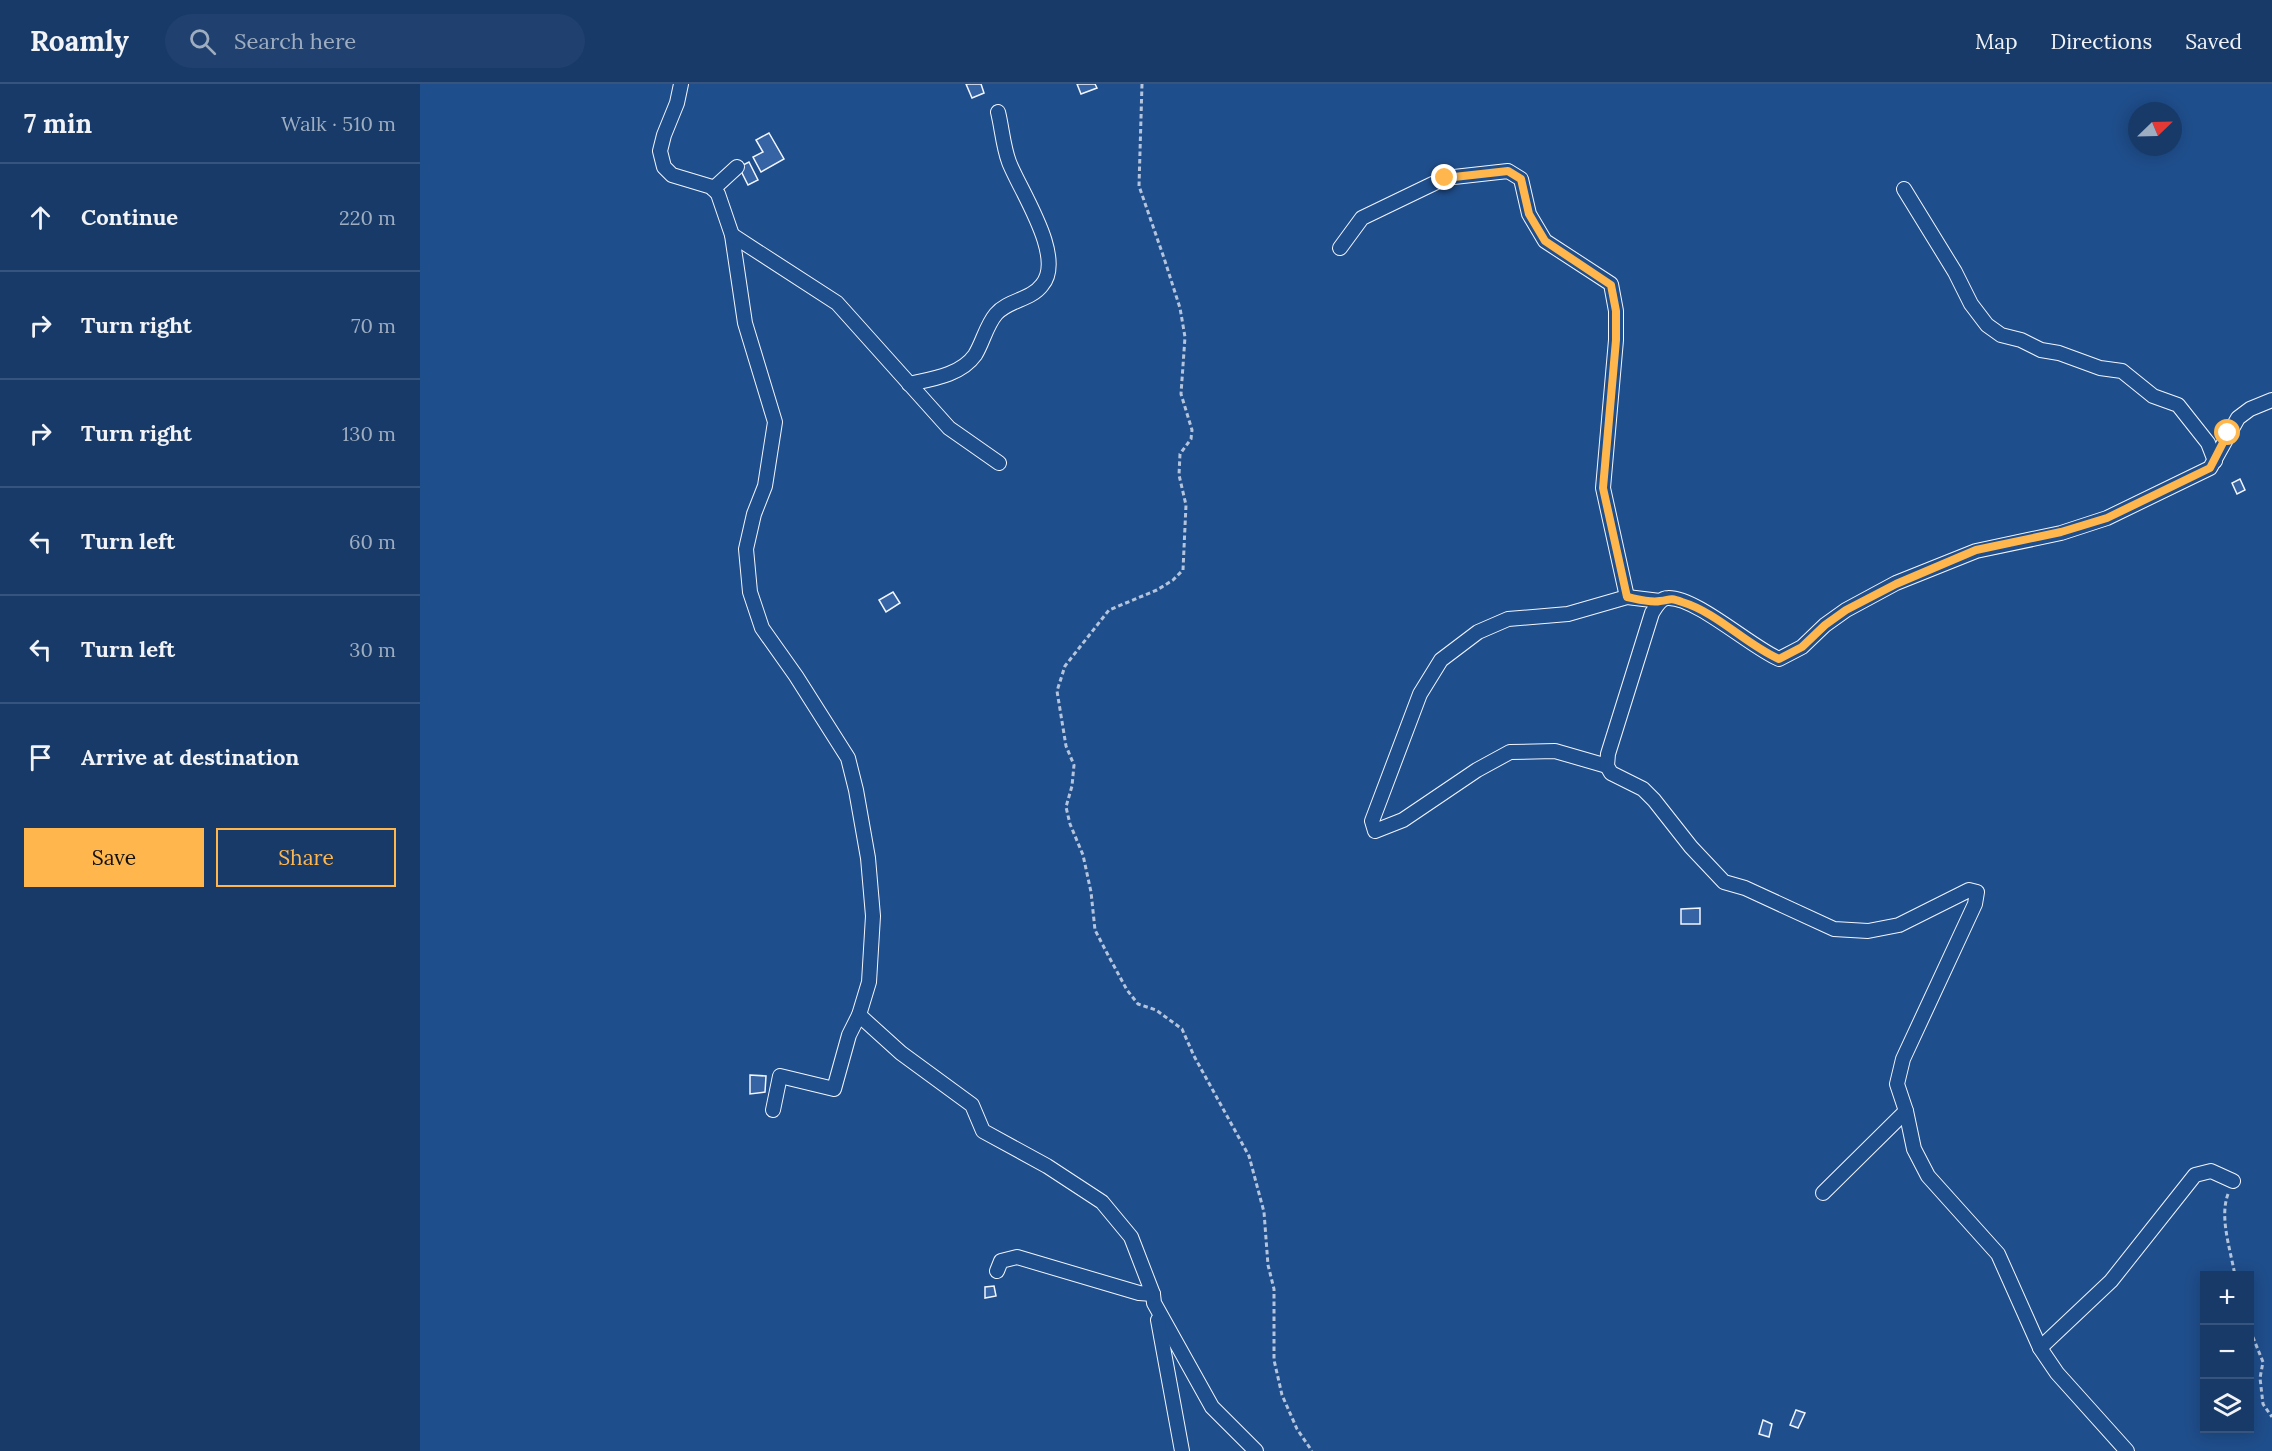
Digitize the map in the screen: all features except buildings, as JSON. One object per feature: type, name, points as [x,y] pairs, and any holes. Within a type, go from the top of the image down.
[{"type":"street","points":[[681,84],[660,151],[664,167],[672,175],[713,189],[718,194],[732,235],[745,323],[775,422],[765,486],[754,514],[746,549],[750,592],[762,628],[802,684],[848,758],[868,858],[873,916],[869,982],[859,1015],[849,1035],[834,1089],[780,1076],[773,1110]]},
{"type":"street","points":[[909,384],[965,366],[975,355],[990,322],[998,312],[1011,302],[1041,287],[1046,279],[1048,262],[1041,227],[1009,162],[998,112]]},
{"type":"street","points":[[713,189],[737,167]]},
{"type":"street","points":[[1340,248],[1362,218],[1445,178],[1508,171],[1521,179],[1529,214],[1545,241],[1611,285],[1616,311],[1616,340],[1603,488],[1627,597]]},
{"type":"street","points":[[1904,189],[1955,272],[1971,304],[1987,325],[2001,334],[2021,340],[2041,350],[2059,353],[2100,368],[2122,371],[2153,396],[2178,405],[2208,443],[2215,461]]},
{"type":"street","points":[[732,235],[837,303],[949,428],[999,463]]},
{"type":"street","points":[[1607,766],[1555,751],[1510,752],[1477,770],[1403,820],[1375,831],[1372,821],[1420,694],[1441,660],[1478,632],[1508,619],[1568,614],[1627,597],[1660,601],[1668,598],[1684,602],[1730,627],[1764,652],[1779,659],[1802,647],[1825,625],[1846,610],[1896,584],[1976,550],[2061,532],[2107,518],[2210,468],[2238,418],[2250,409],[2272,400]]},
{"type":"street","points":[[1660,601],[1652,613],[1608,754],[1607,766],[1611,773],[1643,789],[1691,847],[1724,882],[1744,888],[1834,930],[1868,931],[1899,925],[1969,890],[1977,892],[1971,912],[1903,1059],[1898,1084],[1914,1149],[1928,1176],[1998,1254],[2040,1348],[2057,1373],[2127,1451]]},
{"type":"street","points":[[859,1015],[901,1053],[972,1105],[983,1131],[1047,1166],[1102,1202],[1131,1237],[1154,1299],[1212,1407],[1256,1451]]},
{"type":"street","points":[[1823,1193],[1906,1111]]},
{"type":"street","points":[[2040,1348],[2111,1281],[2195,1174],[2211,1171],[2233,1181]]},
{"type":"street","points":[[997,1271],[1001,1260],[1017,1257],[1154,1299]]},
{"type":"street","points":[[1154,1299],[1182,1451]]},
{"type":"path","points":[[1142,84],[1139,186],[1168,268],[1180,308],[1185,337],[1181,394],[1192,430],[1191,439],[1180,454],[1179,475],[1186,505],[1183,570],[1173,580],[1157,590],[1109,610],[1065,666],[1057,691],[1066,746],[1074,765],[1066,807],[1070,824],[1083,855],[1091,892],[1095,930],[1127,990],[1138,1004],[1156,1010],[1182,1029],[1194,1056],[1249,1156],[1264,1212],[1268,1265],[1274,1289],[1274,1360],[1282,1395],[1297,1429],[1312,1451]]},
{"type":"path","points":[[2233,1181],[2226,1200],[2226,1230],[2234,1271]]},
{"type":"path","points":[[2254,1340],[2263,1362],[2260,1378],[2263,1404],[2272,1416]]},
{"type":"route","points":[[1445,178],[1508,171],[1521,179],[1529,214],[1545,241],[1611,285],[1616,311],[1616,340],[1603,488],[1627,597],[1660,601],[1668,598],[1684,602],[1730,627],[1764,652],[1779,659],[1802,647],[1825,625],[1846,610],[1896,584],[1976,550],[2061,532],[2107,518],[2210,468],[2228,433]]}]
